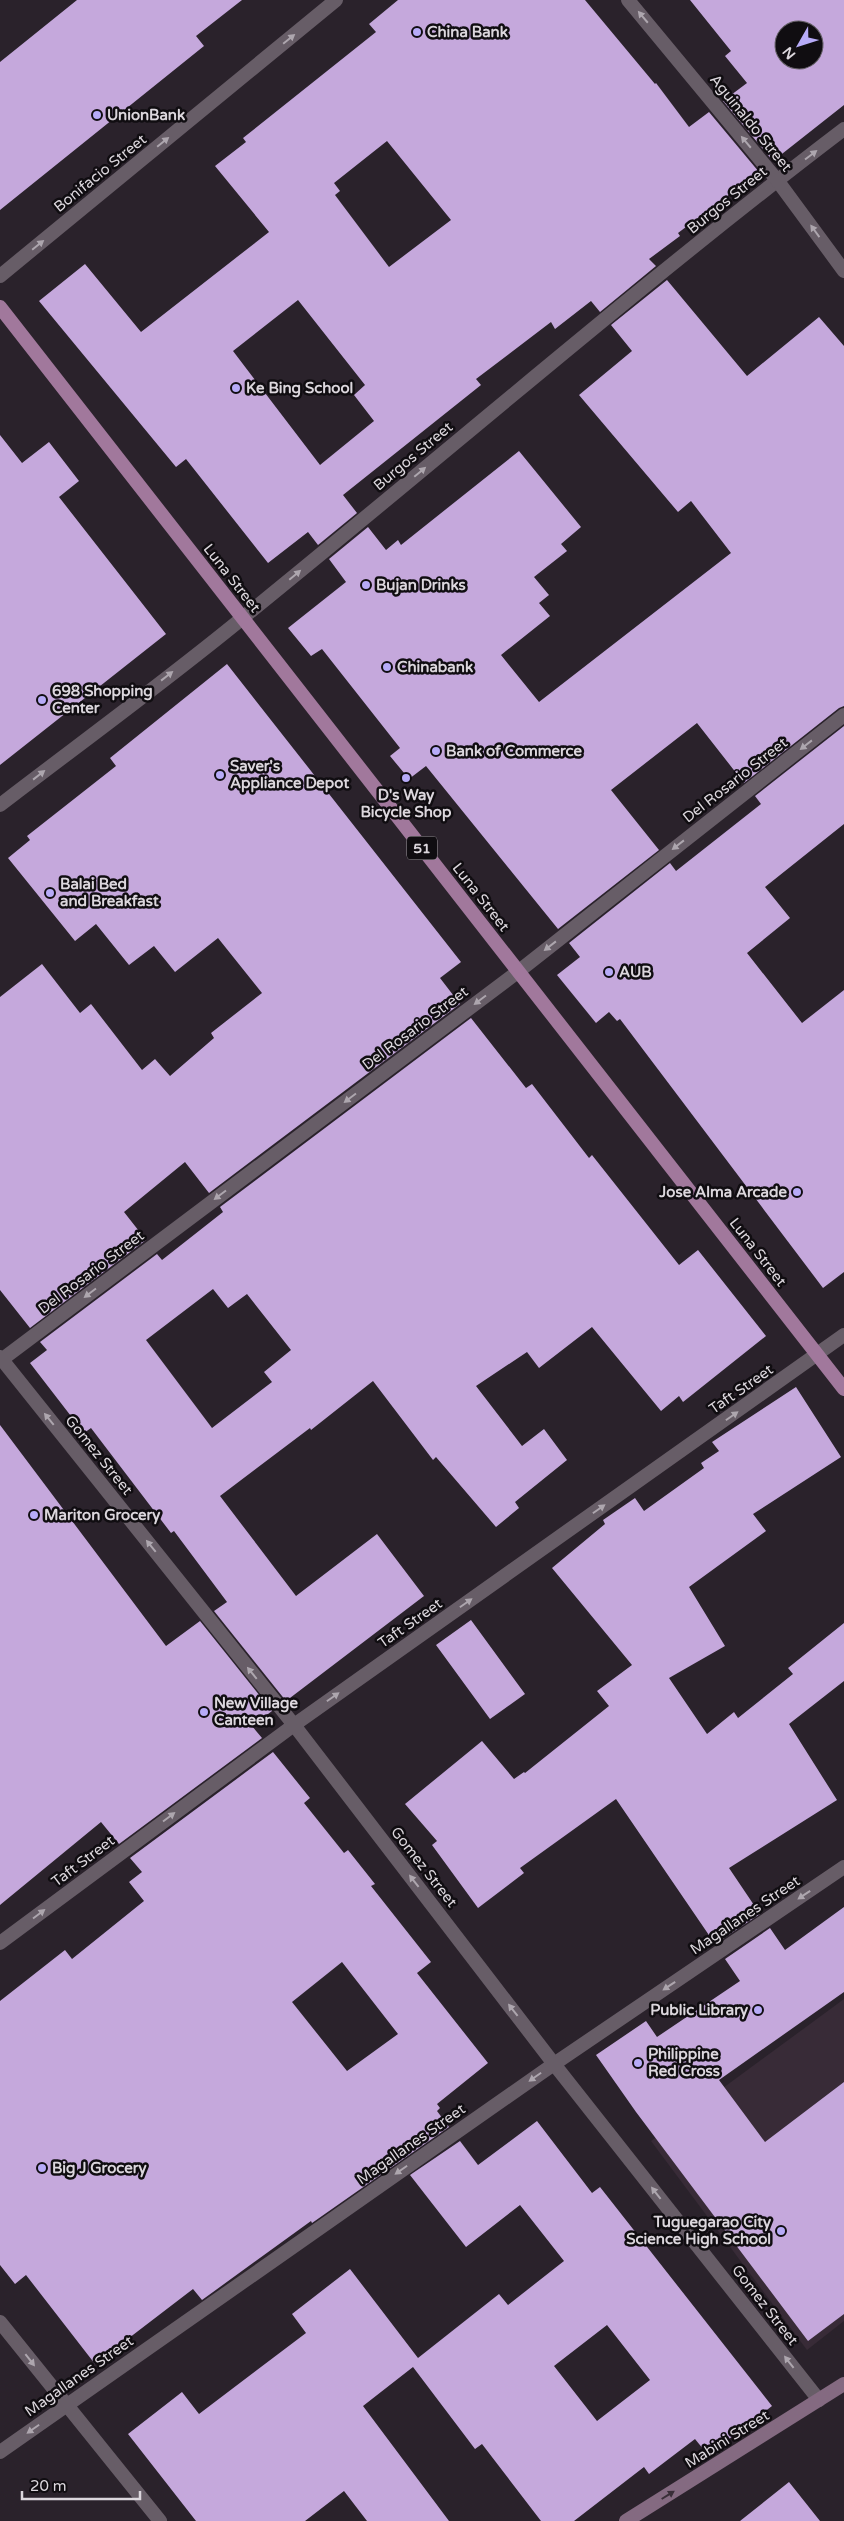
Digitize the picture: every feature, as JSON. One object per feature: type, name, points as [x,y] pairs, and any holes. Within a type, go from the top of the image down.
[{"type":"main road","name":"Luna Street","points":[[0,307],[844,1389]]},
{"type":"main road","name":"Mabini Street","points":[[626,2521],[844,2384]]},
{"type":"street","name":"Bonifacio Street","points":[[0,276],[336,0]]},
{"type":"street","name":"Aguinaldo Street","points":[[628,0],[777,180],[844,271]]},
{"type":"street","name":"Burgos Street","points":[[0,805],[243,618],[532,378],[777,180],[844,129]]},
{"type":"street","name":"Del Rosario Street","points":[[1,1359],[518,971],[844,715]]},
{"type":"street","name":"Taft Street","points":[[0,1943],[294,1725],[844,1335]]},
{"type":"street","name":"Gomez Street","points":[[1,1359],[294,1725],[554,2064],[819,2400]]},
{"type":"street","name":"Magallanes Street","points":[[0,2452],[554,2064],[844,1867]]},
{"type":"street","points":[[0,2322],[160,2521]]},
{"type":"shaded area","name":"Tuguegarao City Science High School","points":[[844,1999],[844,2321],[807,2350],[651,2141]]},
{"type":"building","points":[[77,0],[242,0],[196,36],[204,46],[0,210],[0,62]]},
{"type":"building","points":[[398,0],[585,0],[656,83],[689,127],[709,112],[759,172],[678,233],[680,236],[649,259],[656,266],[600,312],[591,301],[555,329],[551,322],[476,379],[481,385],[343,495],[357,513],[318,545],[308,532],[268,563],[186,459],[176,467],[39,301],[85,264],[141,332],[269,232],[215,166],[246,142],[243,138],[376,32],[369,24]],"holes":[[[387,141],[451,220],[389,267],[335,195],[340,191],[334,183]],[[298,300],[365,385],[354,395],[374,421],[320,465],[233,351]]]},
{"type":"building","points":[[690,0],[844,0],[844,105],[773,161],[723,101],[747,83],[725,56],[731,51]]},
{"type":"building","points":[[667,280],[747,376],[819,317],[844,346],[844,706],[744,783],[697,723],[611,790],[659,850],[558,929],[426,766],[409,779],[390,756],[400,748],[322,649],[311,656],[288,628],[346,582],[329,559],[368,527],[386,550],[398,540],[401,545],[519,451],[581,527],[561,544],[567,551],[534,577],[549,595],[539,603],[550,616],[501,655],[539,702],[731,553],[691,501],[678,512],[579,395],[632,351],[611,325]]},
{"type":"building","name":"698 Shopping Center","points":[[0,435],[22,463],[49,442],[79,481],[59,497],[166,634],[0,765]]},
{"type":"building","points":[[227,664],[461,962],[440,978],[460,1004],[209,1193],[185,1162],[124,1212],[146,1240],[30,1328],[0,1290],[0,997],[42,964],[80,1013],[91,1004],[142,1070],[155,1059],[170,1076],[214,1038],[211,1033],[262,993],[218,938],[175,972],[154,946],[129,965],[96,924],[75,941],[8,858],[30,840],[27,836],[116,766],[110,758]]},
{"type":"building","points":[[844,726],[844,824],[765,887],[790,918],[747,953],[802,1023],[844,990],[844,1272],[823,1288],[620,1019],[617,1021],[609,1012],[596,1023],[557,975],[580,957],[569,943],[670,863],[676,871],[761,804],[755,796]]},
{"type":"building","points":[[471,1018],[526,1088],[532,1084],[589,1158],[592,1155],[679,1265],[698,1250],[766,1336],[683,1402],[679,1396],[661,1411],[592,1327],[539,1368],[527,1352],[476,1386],[522,1446],[544,1429],[567,1460],[515,1502],[519,1508],[496,1527],[436,1457],[433,1460],[373,1381],[311,1430],[310,1428],[220,1496],[296,1596],[377,1534],[424,1596],[286,1701],[214,1611],[227,1602],[174,1531],[171,1533],[91,1428],[84,1433],[30,1363],[47,1350],[40,1342],[157,1254],[162,1260],[223,1212],[220,1207]],"holes":[[[213,1289],[228,1308],[247,1294],[291,1350],[264,1372],[272,1382],[212,1428],[146,1340]]]},
{"type":"building","points":[[796,1387],[841,1457],[753,1514],[766,1531],[689,1587],[725,1646],[669,1678],[707,1734],[734,1712],[738,1718],[793,1674],[788,1668],[844,1623],[844,1681],[789,1724],[837,1800],[729,1868],[760,1914],[715,1944],[616,1799],[520,1868],[524,1873],[478,1908],[432,1845],[437,1841],[405,1804],[482,1741],[514,1779],[525,1773],[609,1706],[597,1691],[632,1665],[552,1568],[605,1524],[603,1520],[635,1498],[644,1511],[704,1468],[701,1463],[719,1451],[712,1442]]},
{"type":"building","points":[[0,1425],[166,1646],[200,1621],[272,1711],[252,1726],[262,1738],[119,1844],[101,1822],[0,1905]]},
{"type":"building","points":[[471,1620],[525,1694],[490,1719],[436,1645]]},
{"type":"building","points":[[273,1752],[310,1798],[304,1803],[344,1853],[348,1850],[375,1884],[371,1886],[431,1962],[417,1973],[488,2063],[437,2104],[440,2108],[437,2111],[449,2127],[312,2223],[311,2221],[202,2300],[193,2289],[95,2364],[26,2275],[15,2284],[0,2265],[0,2001],[65,1950],[72,1959],[144,1901],[129,1882],[142,1872],[130,1858]],"holes":[[[342,1962],[398,2034],[347,2071],[292,2002]]]},
{"type":"building","points":[[844,1907],[844,1992],[719,2080],[765,2142],[844,2082],[844,2314],[808,2341],[636,2112],[596,2055],[646,2021],[657,2037],[740,1981],[725,1959],[770,1928],[785,1950]]},
{"type":"building","points":[[537,2121],[592,2193],[600,2187],[772,2406],[708,2455],[695,2439],[649,2474],[644,2467],[574,2521],[541,2521],[482,2444],[475,2449],[413,2367],[363,2406],[449,2521],[367,2521],[344,2491],[305,2521],[196,2521],[128,2434],[182,2392],[199,2414],[306,2333],[292,2314],[350,2269],[418,2358],[499,2294],[508,2305],[564,2261],[520,2205],[466,2247],[410,2175],[460,2141],[478,2165]],"holes":[[[607,2325],[650,2380],[597,2421],[554,2366]]]},
{"type":"building","points":[[789,2482],[820,2521],[740,2521]]},
{"type":"place","name":"China Bank","points":[[417,32]]},
{"type":"place","name":"UnionBank","points":[[97,115]]},
{"type":"place","name":"Ke Bing School","points":[[236,388]]},
{"type":"place","name":"Bujan Drinks","points":[[366,585]]},
{"type":"place","name":"Chinabank","points":[[387,667]]},
{"type":"place","name":"698 Shopping Center","points":[[42,700]]},
{"type":"place","name":"Bank of Commerce","points":[[436,751]]},
{"type":"place","name":"Saver's Appliance Depot","points":[[220,775]]},
{"type":"place","name":"D's Way Bicycle Shop","points":[[406,778]]},
{"type":"place","name":"Balai Bed and Breakfast","points":[[50,893]]},
{"type":"place","name":"AUB","points":[[609,972]]},
{"type":"place","name":"Jose Alma Arcade","points":[[797,1192]]},
{"type":"place","name":"Mariton Grocery","points":[[34,1515]]},
{"type":"place","name":"New Village Canteen","points":[[204,1712]]},
{"type":"place","name":"Public Library","points":[[758,2010]]},
{"type":"place","name":"Philippine Red Cross","points":[[638,2063]]},
{"type":"place","name":"Big J Grocery","points":[[42,2168]]},
{"type":"place","name":"Tuguegarao City Science High School","points":[[781,2231]]}]
